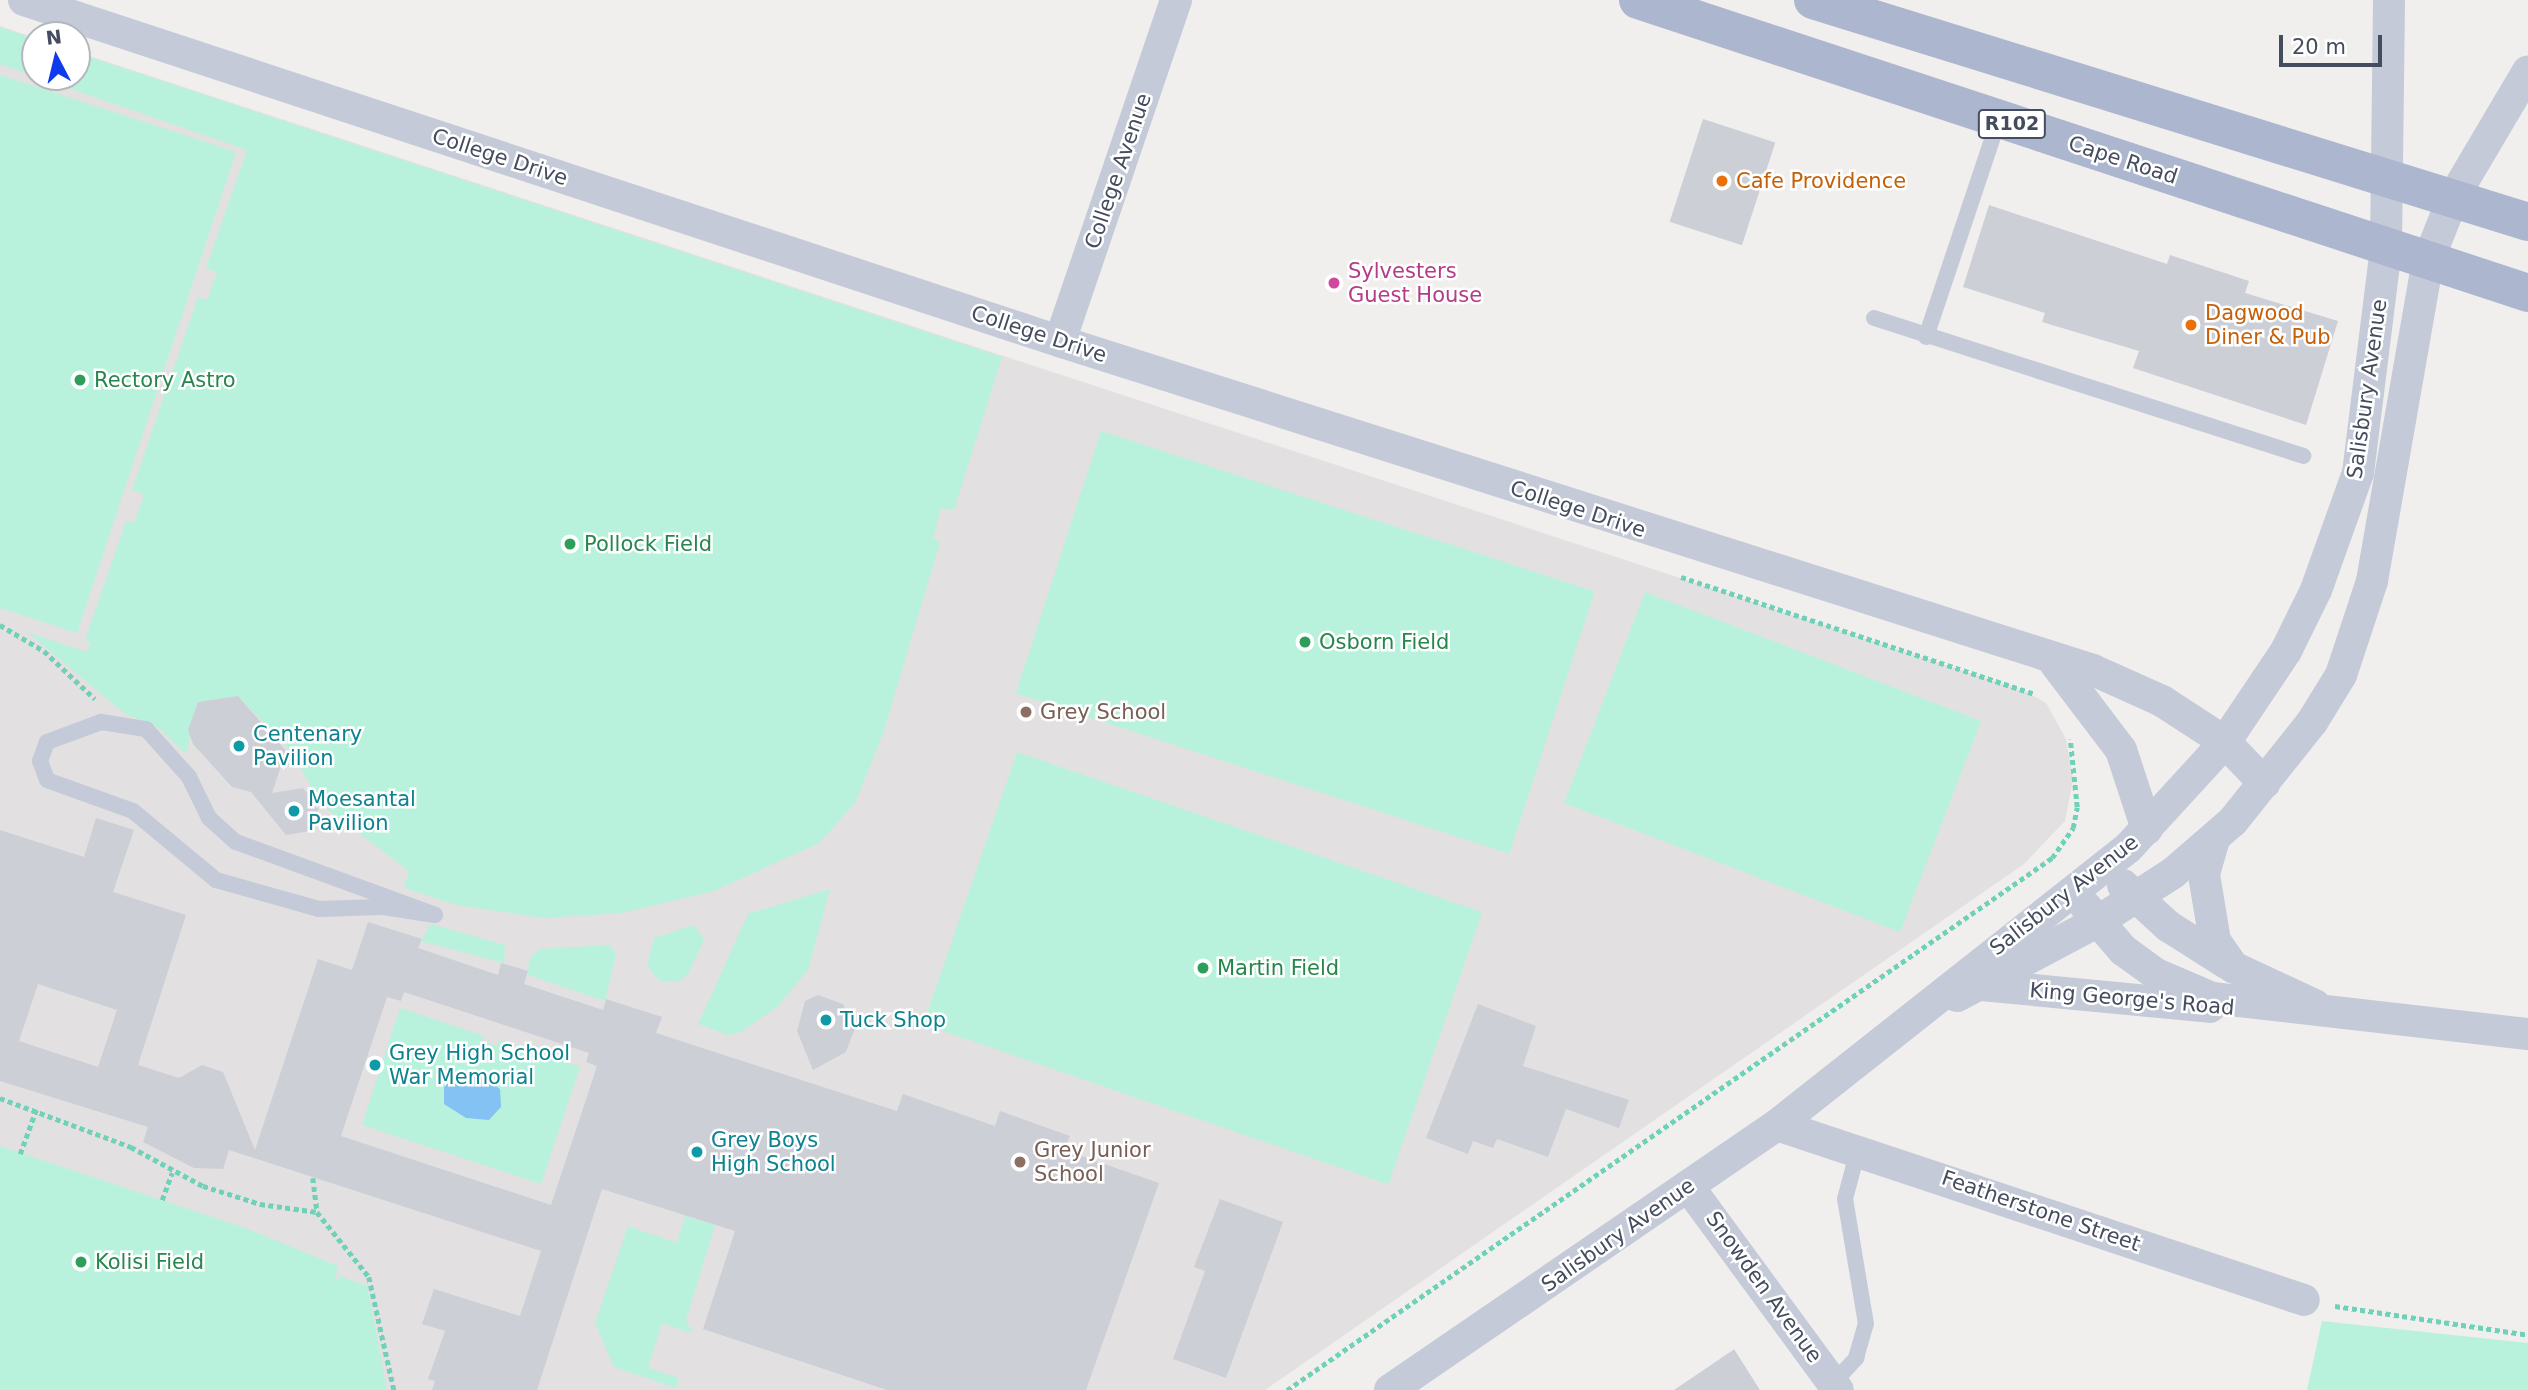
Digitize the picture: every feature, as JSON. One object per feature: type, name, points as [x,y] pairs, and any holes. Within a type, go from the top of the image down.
[{"type":"main road","name":"Cape Road","points":[[1638,0],[2528,293]]},
{"type":"main road","points":[[1814,0],[2388,176],[2528,222]]},
{"type":"street","name":"College Drive","points":[[24,0],[1060,341],[2055,663],[2125,683],[2225,742],[2264,783]]},
{"type":"street","name":"College Avenue","points":[[1060,341],[1176,0]]},
{"type":"street","name":"Salisbury Avenue","points":[[1390,1390],[1777,1125],[1905,1020],[2105,867],[2147,829],[2225,742],[2286,651],[2340,530],[2358,472],[2386,247],[2389,0]]},
{"type":"street","name":"Salisbury Avenue","points":[[1905,1020],[1982,985],[2136,898],[2214,839],[2264,783],[2312,722],[2361,623],[2428,261],[2452,198],[2528,71]]},
{"type":"street","points":[[2055,663],[2121,750],[2147,829]]},
{"type":"street","name":"King George's Road","points":[[2214,839],[2204,875],[2205,911],[2233,967]]},
{"type":"street","name":"King George's Road","points":[[2105,867],[2136,898],[2233,967],[2320,1007]]},
{"type":"street","name":"King George's Road","points":[[2074,889],[2097,922],[2123,950],[2183,989],[2281,1011]]},
{"type":"street","name":"King George's Road","points":[[1982,985],[2136,1004],[2281,1011],[2320,1007],[2528,1034]]},
{"type":"street","name":"Featherstone Street","points":[[1777,1125],[2304,1300]]},
{"type":"street","name":"Snowden Avenue","points":[[1689,1186],[1836,1386]]},
{"type":"lane","points":[[1926,337],[1999,119]]},
{"type":"lane","points":[[1874,318],[1926,337],[2303,456]]},
{"type":"lane","points":[[124,723],[146,729],[162,743],[209,818],[236,842],[435,915],[382,907],[318,909],[240,891],[179,855],[133,811],[47,780],[40,761],[47,742],[78,727],[124,723]]},
{"type":"lane","points":[[1836,1386],[1856,1357],[1866,1324],[1845,1199],[1858,1150]]},
{"type":"path","points":[[0,625],[44,651],[124,723]]},
{"type":"path","points":[[1287,1390],[2031,874],[2073,828],[2079,788],[2074,756]]},
{"type":"path","points":[[0,1098],[131,1147],[172,1173],[260,1204],[317,1212]]},
{"type":"path","points":[[20,1154],[36,1110]]},
{"type":"path","points":[[162,1200],[172,1173]]},
{"type":"path","points":[[313,1178],[317,1212],[369,1277],[394,1390]]},
{"type":"path","points":[[2304,1300],[2528,1335]]},
{"type":"shaded area","name":"Grey School","points":[[0,26],[21,33],[21,91],[91,91],[91,57],[2025,691],[2046,703],[2066,739],[2073,780],[2065,821],[2024,864],[1265,1390],[0,1390]]},
{"type":"green space","points":[[0,27],[21,34],[21,71],[0,64]]},
{"type":"green space","points":[[91,58],[1002,357],[954,510],[941,508],[933,539],[940,542],[883,734],[855,803],[819,843],[714,891],[621,913],[543,918],[457,905],[404,888],[409,871],[322,805],[290,750],[238,696],[198,702],[186,754],[160,729],[124,713],[27,632],[86,652],[91,643],[85,640],[126,521],[134,523],[144,495],[132,490],[198,297],[207,300],[217,272],[206,268],[247,150],[77,91],[91,91]]},
{"type":"green space","name":"Rectory Astro","points":[[0,75],[21,82],[21,91],[49,91],[236,152],[77,633],[0,608]]},
{"type":"green space","name":"Osborn Field","points":[[1101,431],[1595,591],[1509,854],[1016,693]]},
{"type":"green space","points":[[1645,592],[1981,721],[1900,932],[1564,803]]},
{"type":"green space","name":"Martin Field","points":[[1017,752],[1482,912],[1388,1184],[923,1024]]},
{"type":"green space","points":[[830,889],[808,970],[777,1007],[741,1032],[728,1035],[698,1024],[748,914]]},
{"type":"green space","points":[[431,924],[505,945],[504,963],[421,941]]},
{"type":"green space","points":[[694,925],[704,940],[688,974],[678,982],[660,981],[647,966],[654,938]]},
{"type":"green space","points":[[610,945],[616,954],[605,1001],[528,975],[529,959],[539,949]]},
{"type":"green space","points":[[400,1008],[484,1036],[482,1041],[497,1046],[499,1040],[580,1067],[541,1184],[362,1125]]},
{"type":"green space","name":"Kolisi Field","points":[[0,1146],[248,1229],[338,1266],[334,1284],[340,1276],[367,1286],[387,1390],[0,1390]]},
{"type":"green space","points":[[685,1216],[715,1225],[686,1320],[693,1334],[662,1323],[648,1368],[679,1378],[676,1388],[614,1367],[595,1323],[628,1226],[677,1243]]},
{"type":"green space","points":[[2322,1321],[2528,1343],[2528,1390],[2307,1390]]},
{"type":"water","points":[[456,1075],[484,1078],[500,1089],[501,1107],[489,1120],[466,1118],[444,1104],[444,1087]]},
{"type":"building","name":"Cafe Providence","points":[[1703,119],[1775,142],[1742,245],[1670,222]]},
{"type":"building","points":[[1989,205],[2167,264],[2170,255],[2249,281],[2245,293],[2338,321],[2306,425],[2133,368],[2139,351],[2042,322],[2045,313],[1963,287]]},
{"type":"building","name":"Centenary Pavilion","points":[[238,696],[286,751],[272,793],[303,788],[319,807],[310,831],[286,835],[251,792],[232,787],[193,744],[188,730],[198,702]]},
{"type":"building","points":[[96,818],[134,830],[113,892],[186,915],[138,1065],[179,1078],[202,1065],[223,1072],[255,1150],[318,959],[352,970],[368,922],[422,939],[418,948],[498,975],[501,963],[528,971],[524,984],[603,1010],[606,999],[662,1017],[656,1033],[897,1111],[903,1094],[995,1126],[1000,1111],[1070,1136],[1064,1150],[1159,1183],[1086,1390],[887,1390],[703,1329],[735,1231],[602,1189],[537,1390],[432,1390],[435,1381],[428,1379],[445,1331],[422,1324],[434,1289],[520,1316],[541,1251],[229,1150],[223,1169],[194,1168],[143,1142],[148,1127],[0,1081],[0,830],[84,857]],"holes":[[[38,984],[117,1010],[98,1067],[19,1041]],[[404,992],[589,1053],[586,1062],[597,1066],[551,1205],[341,1136],[387,997],[401,1001]]]},
{"type":"building","name":"Tuck Shop","points":[[818,995],[843,1004],[855,1028],[846,1052],[813,1070],[797,1031],[805,1001]]},
{"type":"building","points":[[1478,1004],[1536,1026],[1523,1066],[1629,1100],[1619,1128],[1566,1109],[1548,1157],[1497,1139],[1493,1148],[1473,1141],[1468,1154],[1426,1138]]},
{"type":"building","points":[[1220,1199],[1283,1222],[1226,1378],[1173,1359],[1205,1271],[1194,1267]]},
{"type":"building","points":[[1733,1350],[1760,1390],[1674,1390]]},
{"type":"place","name":"Cafe Providence","points":[[1722,181]]},
{"type":"place","name":"Sylvesters Guest House","points":[[1334,283]]},
{"type":"place","name":"Dagwood Diner & Pub","points":[[2191,325]]},
{"type":"place","name":"Rectory Astro","points":[[80,380]]},
{"type":"place","name":"Pollock Field","points":[[570,544]]},
{"type":"place","name":"Osborn Field","points":[[1305,642]]},
{"type":"place","name":"Grey School","points":[[1026,712]]},
{"type":"place","name":"Centenary Pavilion","points":[[239,746]]},
{"type":"place","name":"Moesantal Pavilion","points":[[294,811]]},
{"type":"place","name":"Martin Field","points":[[1203,968]]},
{"type":"place","name":"Tuck Shop","points":[[826,1020]]},
{"type":"place","name":"Grey High School War Memorial","points":[[375,1065]]},
{"type":"place","name":"Grey Boys High School","points":[[697,1152]]},
{"type":"place","name":"Grey Junior School","points":[[1020,1162]]},
{"type":"place","name":"Kolisi Field","points":[[81,1262]]}]
